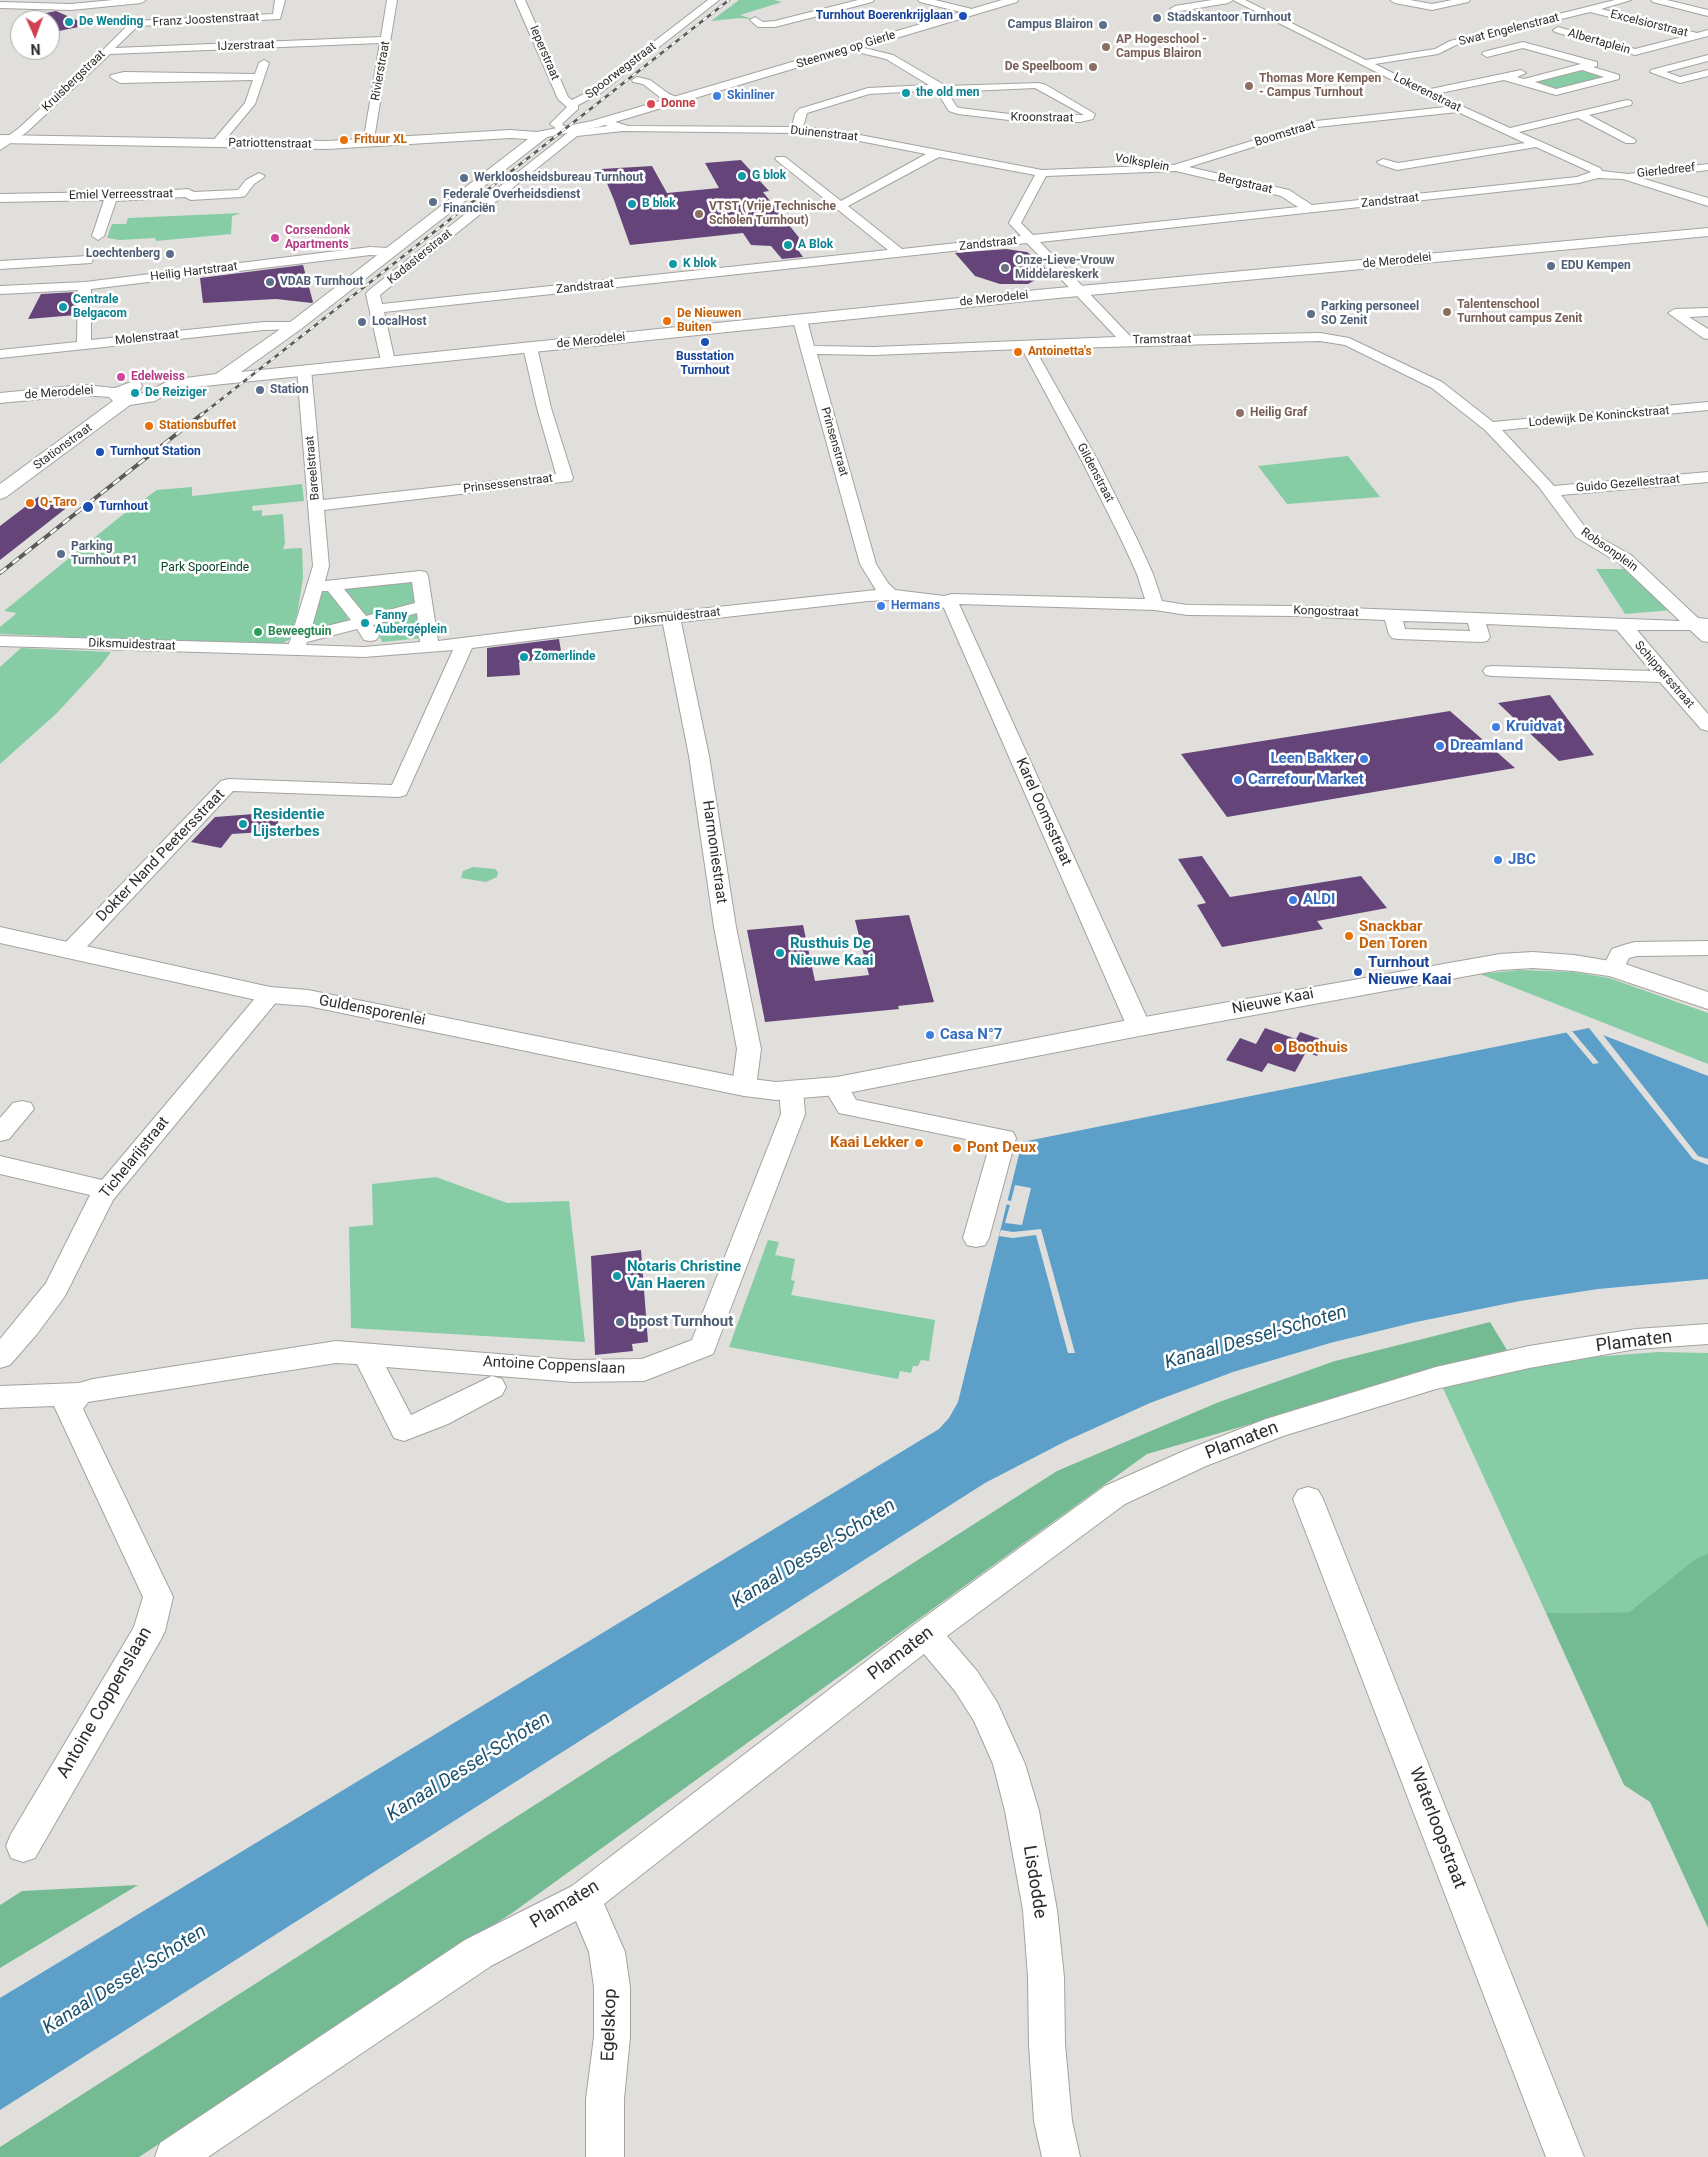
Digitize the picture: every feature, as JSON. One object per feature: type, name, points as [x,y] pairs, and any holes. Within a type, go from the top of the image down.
[{"type":"street","points":[[0,5],[71,7],[141,0]]},
{"type":"street","name":"Franz Joostenstraat","points":[[274,29],[280,0]]},
{"type":"street","name":"Rivierstraat","points":[[369,142],[392,0]]},
{"type":"street","name":"Ieperstraat","points":[[520,0],[563,99],[570,104]]},
{"type":"street","name":"Spoorwegstraat","points":[[563,130],[555,124],[573,109],[574,107],[570,104],[581,101],[603,86],[714,0]]},
{"type":"street","points":[[755,20],[761,25],[775,24],[870,0]]},
{"type":"street","points":[[923,0],[973,12]]},
{"type":"street","name":"Steenweg op Gierle","points":[[563,130],[598,119],[679,100],[1013,0]]},
{"type":"street","points":[[1175,9],[1228,0]]},
{"type":"street","name":"Lokerenstraat","points":[[1238,0],[1458,109],[1596,170],[1596,174],[1629,177],[1708,202]]},
{"type":"street","points":[[1395,0],[1432,7],[1465,0]]},
{"type":"street","name":"Swat Engelenstraat","points":[[1364,62],[1438,51],[1450,45],[1626,0]]},
{"type":"street","points":[[1656,0],[1708,13]]},
{"type":"street","points":[[1253,7],[1268,2]]},
{"type":"street","name":"Excelsiorstraat","points":[[1589,10],[1708,38]]},
{"type":"street","name":"Franz Joostenstraat","points":[[135,23],[277,17]]},
{"type":"street","name":"Kruisbergstraat","points":[[0,147],[6,139],[80,77],[135,23]]},
{"type":"street","name":"Albertaplein","points":[[1558,30],[1634,52],[1708,33]]},
{"type":"street","name":"IJzerstraat","points":[[106,51],[386,40]]},
{"type":"street","points":[[217,143],[250,104],[269,45]]},
{"type":"street","points":[[1450,45],[1556,74]]},
{"type":"street","points":[[1479,52],[1523,45],[1593,64],[1524,82]]},
{"type":"street","points":[[852,48],[889,57],[942,88]]},
{"type":"street","points":[[1708,58],[1655,72],[1680,80],[1708,72]]},
{"type":"street","points":[[1425,93],[1506,77],[1525,65]]},
{"type":"street","points":[[1680,66],[1708,72]]},
{"type":"street","points":[[1506,77],[1556,92],[1615,77],[1582,67]]},
{"type":"street","points":[[648,72],[634,83],[646,82],[664,96],[679,100]]},
{"type":"street","points":[[80,77],[178,75],[188,77],[260,77]]},
{"type":"street","points":[[797,130],[800,114],[803,111],[919,75]]},
{"type":"street","name":"Kroonstraat","points":[[1035,85],[1090,114],[1089,117],[1080,119],[1026,119],[958,112],[952,108],[942,92],[942,88],[1035,85]]},
{"type":"street","points":[[868,91],[942,88]]},
{"type":"street","points":[[1508,131],[1627,103]]},
{"type":"street","name":"Boomstraat","points":[[1175,168],[1316,124],[1458,109]]},
{"type":"street","points":[[1579,114],[1635,140],[1591,112]]},
{"type":"street","name":"Duinenstraat","points":[[598,119],[624,128],[797,130],[840,134],[1042,173]]},
{"type":"street","name":"Kadasterstraat","points":[[388,360],[374,294],[574,133],[624,128]]},
{"type":"street","points":[[220,374],[211,371],[262,350],[539,136],[548,132],[563,130]]},
{"type":"street","name":"Patriottenstraat","points":[[6,139],[327,145],[510,134],[539,136]]},
{"type":"street","points":[[1383,162],[1397,167],[1537,144]]},
{"type":"street","points":[[840,206],[937,153]]},
{"type":"street","points":[[781,159],[899,253]]},
{"type":"street","name":"Volksplein","points":[[1129,159],[1175,168]]},
{"type":"street","points":[[1076,160],[1042,173],[1015,223],[1127,341]]},
{"type":"street","name":"Gierledreef","points":[[1629,177],[1708,167]]},
{"type":"street","name":"Volksplein","points":[[1042,173],[1175,168]]},
{"type":"street","name":"Bergstraat","points":[[1175,168],[1285,193],[1310,209]]},
{"type":"street","name":"Zandstraat","points":[[377,309],[1580,180],[1596,174]]},
{"type":"street","points":[[251,204],[241,193],[250,182],[259,176]]},
{"type":"street","name":"Emiel Verreesstraat","points":[[0,198],[112,196],[111,198],[188,193],[191,196],[241,193]]},
{"type":"street","points":[[98,236],[111,198]]},
{"type":"street","name":"de Merodelei","points":[[0,398],[83,390],[140,400],[149,390],[220,374],[280,372],[1708,232]]},
{"type":"street","name":"Heilig Hartstraat","points":[[0,290],[81,286],[370,251],[388,252]]},
{"type":"street","points":[[0,265],[88,258],[81,286],[84,345]]},
{"type":"street","points":[[1708,312],[1675,313],[1708,335]]},
{"type":"street","name":"Prinsenstraat","points":[[800,320],[868,564],[881,586],[890,595]]},
{"type":"street","name":"Molenstraat","points":[[0,354],[272,325],[295,326]]},
{"type":"street","name":"Tramstraat","points":[[808,350],[874,351],[1127,341],[1320,337],[1339,339],[1356,345],[1437,385],[1490,427]]},
{"type":"street","name":"Gildenstraat","points":[[1027,346],[1130,541],[1145,574],[1155,605]]},
{"type":"street","name":"Prinsessenstraat","points":[[316,506],[565,478],[544,408],[530,347]]},
{"type":"street","name":"Bareelstraat","points":[[304,369],[324,586]]},
{"type":"street","name":"Stationstraat","points":[[0,493],[122,396]]},
{"type":"street","name":"Lodewijk De Koninckstraat","points":[[1490,427],[1708,406]]},
{"type":"street","name":"Robsonplein","points":[[1490,427],[1546,484],[1549,491],[1582,534],[1626,559],[1700,623],[1708,638]]},
{"type":"street","name":"Guido Gezellestraat","points":[[1549,491],[1708,478]]},
{"type":"street","points":[[324,586],[420,576],[430,647]]},
{"type":"street","points":[[324,586],[363,623],[378,651]]},
{"type":"street","points":[[297,645],[324,586]]},
{"type":"street","name":"Diksmuidestraat","points":[[0,654],[8,641],[248,649],[297,645],[378,651],[430,647],[868,596],[890,595],[944,601]]},
{"type":"street","name":"Kongostraat","points":[[944,601],[960,599],[1155,605],[1187,610],[1263,612],[1296,610],[1393,616],[1398,634],[1481,637],[1475,619],[1622,624]]},
{"type":"street","name":"Karel Oomsstraat","points":[[944,601],[951,605],[1139,1027]]},
{"type":"street","points":[[297,645],[363,623],[424,606]]},
{"type":"street","name":"Harmoniestraat","points":[[671,618],[699,756],[714,844],[725,927],[749,1049],[744,1087]]},
{"type":"street","points":[[1622,624],[1685,626],[1700,623]]},
{"type":"street","name":"Schippersstraat","points":[[1622,624],[1664,677],[1708,724]]},
{"type":"street","name":"Dokter Nand Peetersstraat","points":[[71,950],[228,785],[399,791],[464,643]]},
{"type":"street","points":[[1492,671],[1664,677]]},
{"type":"street","name":"Guldensporenlei","points":[[0,934],[270,994],[308,998],[744,1087]]},
{"type":"street","points":[[1613,969],[1620,954],[1635,949],[1708,948]]},
{"type":"street","name":"Nieuwe Kaai","points":[[744,1087],[776,1091],[837,1086],[1139,1027],[1500,962],[1533,960],[1574,963],[1613,969],[1708,1001]]},
{"type":"street","name":"Tichelarijstraat","points":[[0,1357],[27,1327],[56,1289],[107,1190],[270,994]]},
{"type":"street","points":[[837,1086],[840,1095],[848,1107],[1004,1138],[976,1238]]},
{"type":"street","name":"Antoine Coppenslaan","points":[[0,1396],[79,1394],[93,1390],[336,1352],[573,1371],[644,1370],[703,1347],[793,1114],[791,1089]]},
{"type":"street","points":[[0,1133],[22,1109]]},
{"type":"street","points":[[0,1165],[107,1190]]},
{"type":"street","name":"Plamaten","points":[[174,2157],[478,1953],[584,1898],[926,1634],[1115,1495],[1196,1458],[1276,1427],[1436,1378],[1529,1356],[1636,1339],[1708,1334]]},
{"type":"street","name":"Antoine Coppenslaan","points":[[366,1354],[404,1430],[438,1416],[492,1387]]},
{"type":"street","name":"Antoine Coppenslaan","points":[[23,1846],[149,1631],[158,1597],[68,1407],[79,1394]]},
{"type":"street","name":"Waterloopstraat","points":[[1308,1499],[1565,2157]]},
{"type":"street","name":"Lisdodde","points":[[926,1634],[966,1681],[986,1712],[1009,1764],[1022,1811],[1040,1910],[1046,1977],[1047,2044],[1052,2111],[1061,2157]]},
{"type":"street","name":"Egelskop","points":[[584,1898],[607,1952],[612,1987],[612,2036],[605,2099],[605,2157]]},
{"type":"green space","points":[[739,0],[774,0],[782,2],[740,15],[753,19],[740,18],[711,21]]},
{"type":"green space","points":[[1580,69],[1606,77],[1559,89],[1532,81]]},
{"type":"green space","points":[[241,213],[232,216],[231,234],[156,241],[155,238],[120,240],[107,238],[112,224],[126,224],[128,218]]},
{"type":"green space","points":[[1348,456],[1380,497],[1287,504],[1258,466]]},
{"type":"green space","name":"Park SpoorEinde","points":[[302,484],[304,501],[252,506],[253,511],[262,510],[262,516],[283,514],[285,543],[283,549],[302,548],[303,578],[298,610],[290,639],[278,646],[0,634],[0,627],[17,613],[4,611],[121,516],[157,490],[192,487],[192,496]]},
{"type":"green space","points":[[1596,569],[1628,569],[1672,610],[1625,614]]},
{"type":"green space","points":[[414,580],[417,606],[368,618],[340,587]]},
{"type":"green space","points":[[330,588],[350,622],[308,634],[321,590]]},
{"type":"green space","points":[[418,610],[422,638],[382,642],[375,624]]},
{"type":"green space","points":[[21,648],[111,652],[57,713],[0,764],[0,667]]},
{"type":"green space","points":[[473,867],[495,869],[498,872],[497,877],[486,882],[461,878],[463,871]]},
{"type":"green space","points":[[1520,970],[1573,972],[1609,978],[1708,1013],[1708,1064],[1480,974]]},
{"type":"green space","points":[[436,1177],[507,1203],[569,1201],[585,1342],[351,1328],[349,1227],[373,1225],[372,1184]]},
{"type":"green space","points":[[768,1240],[779,1242],[775,1255],[795,1259],[791,1280],[795,1281],[791,1295],[935,1320],[929,1361],[921,1360],[918,1366],[913,1366],[911,1373],[900,1371],[898,1379],[729,1347]]},
{"type":"green space","points":[[1490,1322],[1507,1350],[1147,1454],[512,1913],[139,2157],[0,2157],[0,2147],[1057,1471],[1219,1402],[1335,1361]]},
{"type":"green space","points":[[1659,1352],[1708,1353],[1708,1553],[1695,1559],[1629,1612],[1546,1613],[1442,1386],[1579,1358]]},
{"type":"green space","points":[[1708,1553],[1708,1928],[1650,1802],[1624,1785],[1546,1613],[1629,1612],[1695,1559]]},
{"type":"green space","points":[[138,1885],[0,1968],[0,1905],[22,1891]]},
{"type":"water","name":"Kanaal Dessel-Schoten","points":[[1589,1028],[1693,1159],[1708,1165],[1708,1279],[1598,1289],[1520,1301],[1416,1322],[1330,1343],[1233,1372],[1150,1403],[1066,1441],[985,1483],[0,2110],[0,1998],[939,1429],[949,1418],[958,1402],[1022,1142]]},
{"type":"water","points":[[1603,1035],[1708,1076],[1708,1159],[1698,1156]]},
{"type":"pier","points":[[1572,1031],[1599,1063],[1593,1064],[1566,1032]]},
{"type":"pier","points":[[1015,1185],[1031,1188],[1022,1225],[1005,1223],[1010,1205],[1004,1204],[1006,1200],[1011,1201]]},
{"type":"pier","points":[[1041,1229],[1075,1353],[1068,1353],[1036,1235],[1013,1238],[999,1236],[1001,1230],[1013,1232]]},
{"type":"building","points":[[60,13],[88,25],[60,31]]},
{"type":"building","name":"VTST (Vrije Technische Scholen Turnhout)","points":[[741,160],[769,191],[763,192],[808,249],[798,250],[803,257],[782,259],[771,246],[751,245],[743,233],[630,245],[601,169],[652,166],[667,193],[719,188],[705,163]]},
{"type":"building","name":"Onze-Lieve-Vrouw Middelareskerk","points":[[1006,249],[1027,252],[1038,260],[1053,277],[1039,278],[1028,284],[1000,284],[975,276],[955,253]]},
{"type":"building","name":"VDAB Turnhout","points":[[303,265],[312,303],[276,299],[203,303],[200,278]]},
{"type":"building","name":"Centrale Belgacom","points":[[76,292],[76,315],[28,319],[41,294]]},
{"type":"building","points":[[38,497],[74,502],[0,560],[0,526]]},
{"type":"building","name":"Zomerlinde","points":[[559,639],[562,657],[519,662],[520,675],[487,677],[487,648]]},
{"type":"building","points":[[1550,695],[1594,755],[1559,761],[1498,703]]},
{"type":"building","points":[[1450,711],[1515,768],[1227,817],[1181,754]]},
{"type":"building","name":"Residentie Lijsterbes","points":[[279,812],[277,831],[232,834],[221,848],[191,842],[215,817]]},
{"type":"building","name":"ALDI","points":[[1202,856],[1230,897],[1361,876],[1387,908],[1317,921],[1323,929],[1222,947],[1197,905],[1206,903],[1178,859]]},
{"type":"building","name":"Rusthuis De Nieuwe Kaai","points":[[909,915],[934,1002],[898,1006],[899,1009],[765,1022],[747,930],[803,925],[815,981],[869,975],[855,920]]},
{"type":"building","name":"Boothuis","points":[[1265,1028],[1296,1039],[1300,1032],[1326,1041],[1317,1056],[1306,1052],[1295,1072],[1268,1063],[1262,1072],[1226,1060],[1240,1038],[1256,1044]]},
{"type":"building","points":[[641,1250],[648,1342],[632,1344],[633,1351],[595,1355],[591,1256]]},
{"type":"railway","points":[[200,416],[729,0]]},
{"type":"railway","points":[[0,573],[202,414]]},
{"type":"place","name":"Turnhout Boerenkrijglaan","points":[[963,16]]},
{"type":"place","name":"Stadskantoor Turnhout","points":[[1157,18]]},
{"type":"place","name":"De Wending","points":[[69,22]]},
{"type":"place","name":"Campus Blairon","points":[[1103,25]]},
{"type":"place","name":"AP Hogeschool - Campus Blairon","points":[[1106,47]]},
{"type":"place","name":"De Speelboom","points":[[1093,67]]},
{"type":"place","name":"Thomas More Kempen - Campus Turnhout","points":[[1249,86]]},
{"type":"place","name":"the old men","points":[[906,93]]},
{"type":"place","name":"Skinliner","points":[[717,96]]},
{"type":"place","name":"Donne","points":[[651,104]]},
{"type":"place","name":"Frituur XL","points":[[344,140]]},
{"type":"place","name":"G blok","points":[[742,176]]},
{"type":"place","name":"Werkloosheidsbureau Turnhout","points":[[464,178]]},
{"type":"place","name":"Federale Overheidsdienst Financiën","points":[[433,202]]},
{"type":"place","name":"B blok","points":[[632,204]]},
{"type":"place","name":"VTST (Vrije Technische Scholen Turnhout)","points":[[699,214]]},
{"type":"place","name":"Corsendonk Apartments","points":[[275,238]]},
{"type":"place","name":"A Blok","points":[[788,245]]},
{"type":"place","name":"Loechtenberg","points":[[170,254]]},
{"type":"place","name":"K blok","points":[[673,264]]},
{"type":"place","name":"EDU Kempen","points":[[1551,266]]},
{"type":"place","name":"Onze-Lieve-Vrouw Middelareskerk","points":[[1005,268]]},
{"type":"place","name":"VDAB Turnhout","points":[[270,282]]},
{"type":"place","name":"Centrale Belgacom","points":[[63,307]]},
{"type":"place","name":"Talentenschool Turnhout campus Zenit","points":[[1447,312]]},
{"type":"place","name":"Parking personeel SO Zenit","points":[[1311,314]]},
{"type":"place","name":"De Nieuwen Buiten","points":[[667,321]]},
{"type":"place","name":"LocalHost","points":[[362,322]]},
{"type":"place","name":"Busstation Turnhout","points":[[705,342]]},
{"type":"place","name":"Antoinetta's","points":[[1018,352]]},
{"type":"place","name":"Edelweiss","points":[[121,377]]},
{"type":"place","name":"Station","points":[[260,390]]},
{"type":"place","name":"De Reiziger","points":[[135,393]]},
{"type":"place","name":"Heilig Graf","points":[[1240,413]]},
{"type":"place","name":"Stationsbuffet","points":[[149,426]]},
{"type":"place","name":"Turnhout Station","points":[[100,452]]},
{"type":"place","name":"Q-Taro","points":[[30,503]]},
{"type":"place","name":"Turnhout","points":[[88,507]]},
{"type":"place","name":"Parking Turnhout P1","points":[[61,554]]},
{"type":"place","name":"Hermans","points":[[881,606]]},
{"type":"place","name":"Fanny Aubergéplein","points":[[365,623]]},
{"type":"place","name":"Beweegtuin","points":[[258,632]]},
{"type":"place","name":"Zomerlinde","points":[[524,657]]},
{"type":"place","name":"Kruidvat","points":[[1496,727]]},
{"type":"place","name":"Dreamland","points":[[1440,746]]},
{"type":"place","name":"Leen Bakker","points":[[1364,759]]},
{"type":"place","name":"Carrefour Market","points":[[1238,780]]},
{"type":"place","name":"Residentie Lijsterbes","points":[[243,824]]},
{"type":"place","name":"JBC","points":[[1498,860]]},
{"type":"place","name":"ALDI","points":[[1293,900]]},
{"type":"place","name":"Snackbar Den Toren","points":[[1349,936]]},
{"type":"place","name":"Rusthuis De Nieuwe Kaai","points":[[780,953]]},
{"type":"place","name":"Turnhout Nieuwe Kaai","points":[[1358,972]]},
{"type":"place","name":"Casa N°7","points":[[930,1035]]},
{"type":"place","name":"Boothuis","points":[[1278,1048]]},
{"type":"place","name":"Kaai Lekker","points":[[919,1143]]},
{"type":"place","name":"Pont Deux","points":[[957,1148]]},
{"type":"place","name":"Notaris Christine Van Haeren","points":[[617,1276]]},
{"type":"place","name":"bpost Turnhout","points":[[620,1322]]}]
